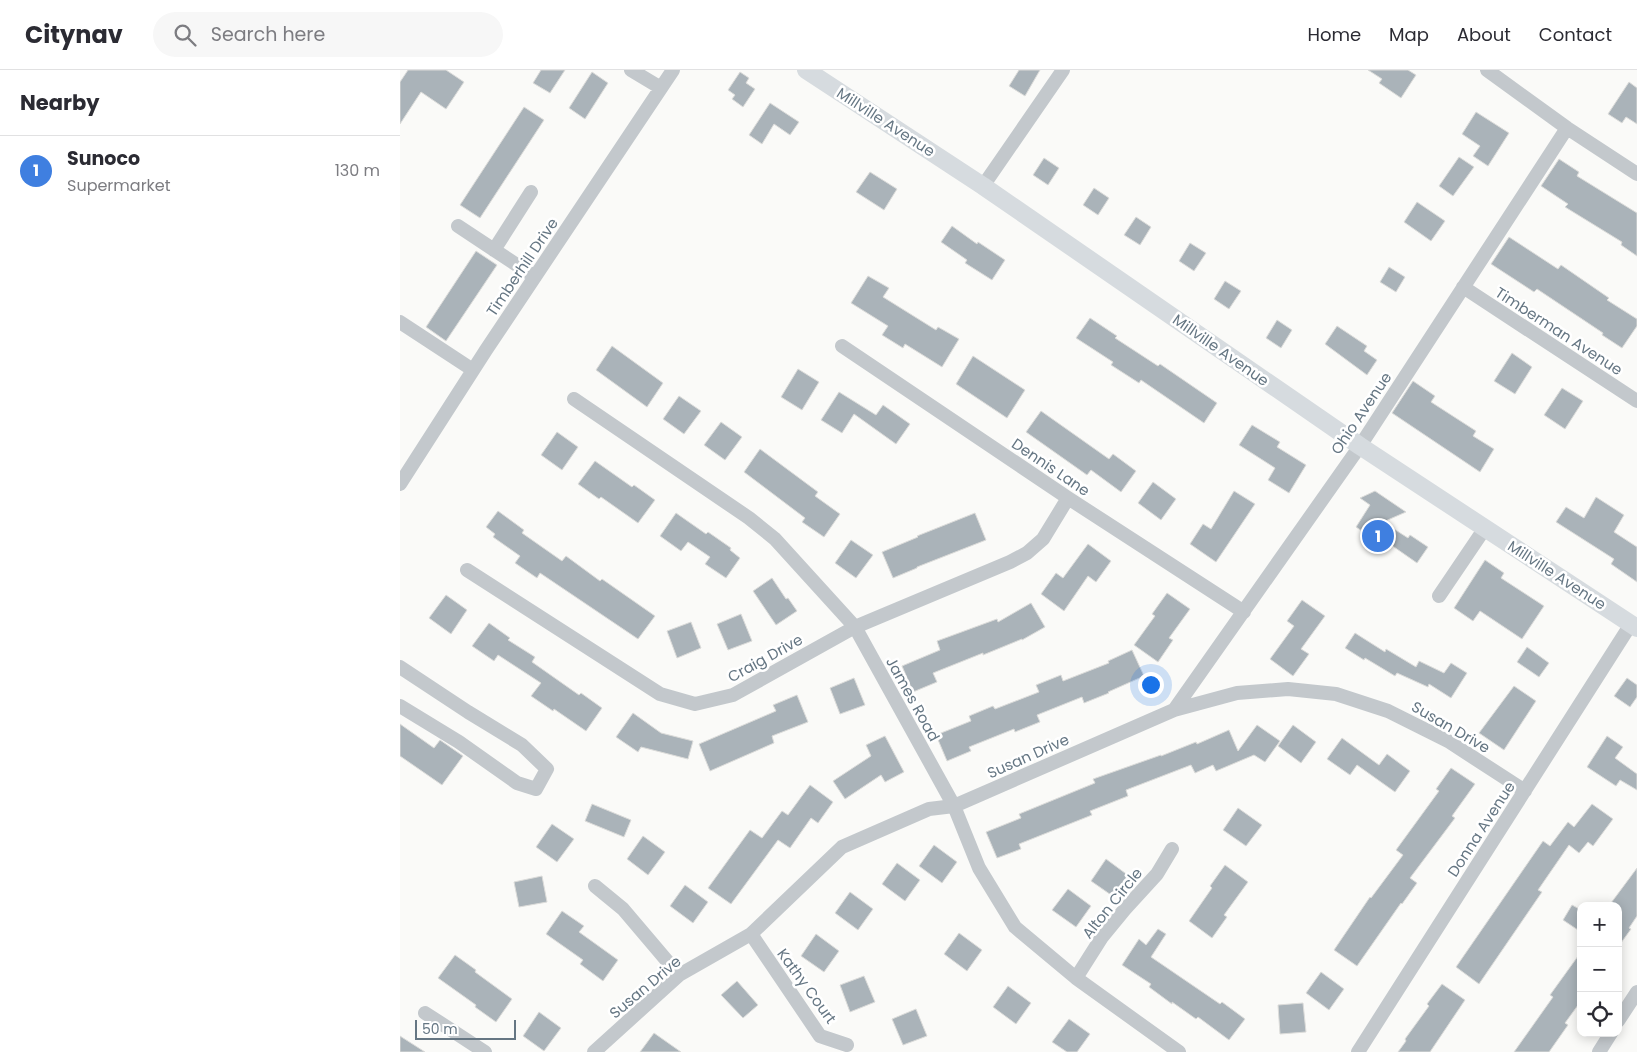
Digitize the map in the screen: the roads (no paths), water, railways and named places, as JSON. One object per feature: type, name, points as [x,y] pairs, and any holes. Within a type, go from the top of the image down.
[{"type":"main road","name":"Millville Avenue","points":[[806,70],[983,186],[1360,446],[1634,626]]},
{"type":"street","points":[[631,70],[661,88]]},
{"type":"street","name":"Timberhill Drive","points":[[400,484],[473,370],[673,70]]},
{"type":"street","points":[[983,186],[1063,70]]},
{"type":"street","points":[[1486,70],[1567,128],[1637,174]]},
{"type":"street","name":"Ohio Avenue","points":[[1174,710],[1360,446],[1567,128]]},
{"type":"street","points":[[494,250],[531,192]]},
{"type":"street","points":[[458,226],[535,277]]},
{"type":"street","name":"Timberman Avenue","points":[[1463,287],[1637,401]]},
{"type":"street","points":[[400,322],[473,370]]},
{"type":"street","name":"Dennis Lane","points":[[842,346],[1068,498],[1244,612]]},
{"type":"street","name":"James Road","points":[[574,400],[749,518],[775,539],[855,627],[954,806],[979,868],[1015,927],[1076,978],[1179,1052]]},
{"type":"street","name":"Craig Drive","points":[[467,570],[660,694],[695,704],[733,695],[855,627],[1010,562],[1027,553],[1043,539],[1068,498]]},
{"type":"street","points":[[1439,596],[1485,528]]},
{"type":"street","name":"Donna Avenue","points":[[1358,1052],[1525,791],[1634,626]]},
{"type":"street","points":[[400,668],[522,745],[547,769],[536,789],[518,783],[459,742],[400,706]]},
{"type":"street","name":"Susan Drive","points":[[594,1052],[679,975],[751,934],[842,847],[929,809],[954,806],[1174,710],[1237,693],[1288,689],[1336,694],[1388,711],[1448,741],[1525,791]]},
{"type":"street","name":"Alton Circle","points":[[1076,978],[1102,937],[1157,874],[1172,849]]},
{"type":"street","points":[[595,886],[623,908],[679,975]]},
{"type":"street","name":"Kathy Court","points":[[751,934],[820,1036],[847,1045]]},
{"type":"street","points":[[1622,1015],[1637,992]]},
{"type":"street","points":[[425,1013],[485,1052]]},
{"type":"street","points":[[1599,1052],[1608,1037]]},
{"type":"place","name":"Sunoco","points":[[1378,536]]}]
